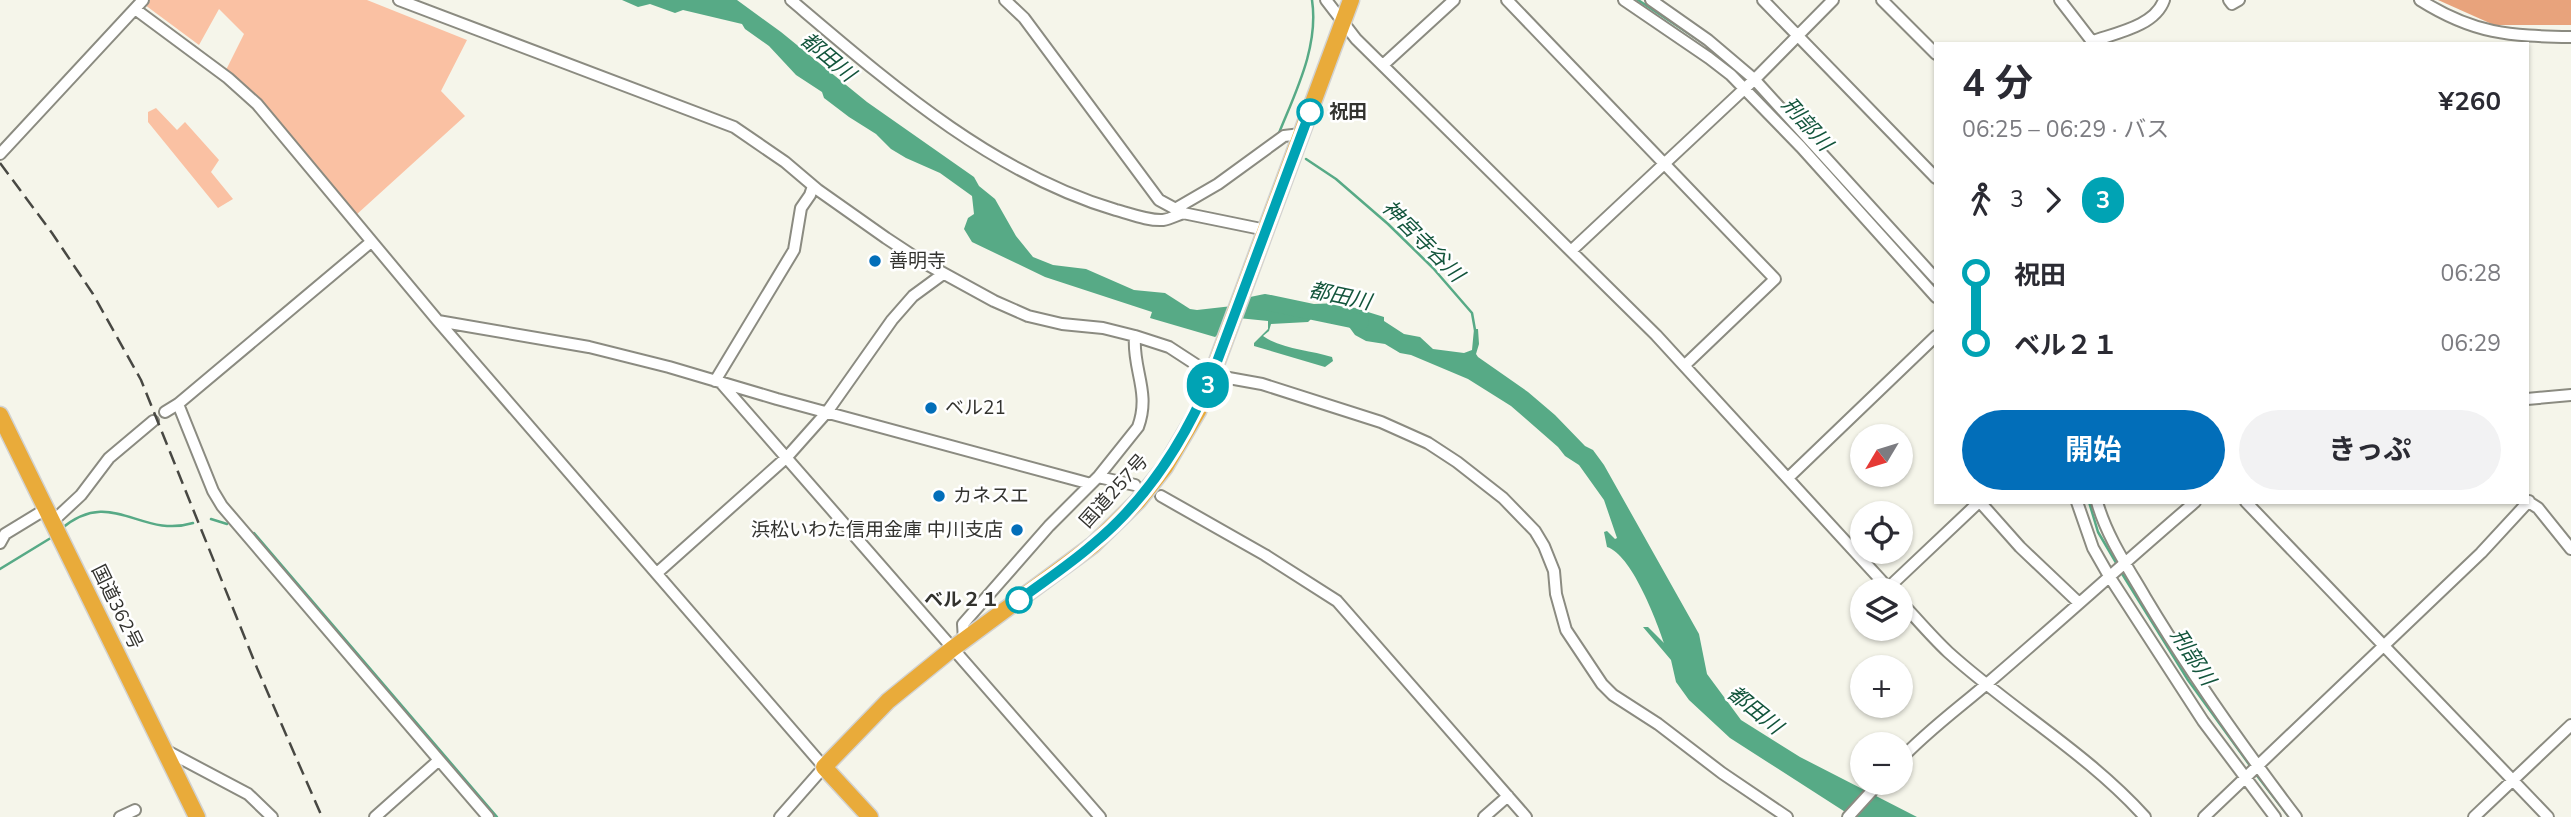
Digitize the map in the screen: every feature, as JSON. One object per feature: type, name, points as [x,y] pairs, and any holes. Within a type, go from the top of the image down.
[{"type":"highway","name":"国道257号","points":[[824,767],[888,701],[958,645],[1093,545],[1138,500],[1165,467],[1198,411],[1351,0]]},
{"type":"highway","name":"国道362号","points":[[0,415],[197,817]]},
{"type":"highway","points":[[824,767],[870,817]]},
{"type":"street","points":[[399,0],[734,127],[886,238],[943,274],[1028,316],[1135,336],[1169,348],[1213,373],[1262,384],[1381,422],[1428,443],[1482,480],[1535,531],[1545,546],[1554,571],[1556,594],[1566,630],[1602,684],[1712,766],[1787,817]]},
{"type":"street","points":[[791,0],[880,75],[953,130],[1045,183],[1086,201],[1147,219],[1164,220],[1284,136],[1301,134]]},
{"type":"street","points":[[1004,0],[1024,18],[1159,200],[1179,211],[1266,230]]},
{"type":"street","points":[[1326,0],[1342,24],[1685,365],[1879,578]]},
{"type":"street","points":[[1383,65],[1454,0]]},
{"type":"street","points":[[1507,0],[1775,279],[1685,365]]},
{"type":"street","points":[[1624,0],[1749,84],[1934,295]]},
{"type":"street","points":[[1651,0],[1708,40],[1934,277]]},
{"type":"street","points":[[1763,0],[1934,176]]},
{"type":"street","points":[[1571,251],[1749,84],[1833,0]]},
{"type":"street","points":[[1882,0],[1934,52]]},
{"type":"street","points":[[2060,0],[2092,42]]},
{"type":"street","points":[[2095,42],[2147,19],[2159,11],[2164,0]]},
{"type":"street","points":[[2230,0],[2232,4],[2239,0]]},
{"type":"street","points":[[2420,0],[2469,26],[2501,34],[2571,37]]},
{"type":"street","points":[[0,154],[139,4],[228,78],[257,104],[370,242],[824,767],[780,817]]},
{"type":"street","points":[[718,381],[794,250],[801,208],[813,186]]},
{"type":"street","points":[[165,412],[178,404],[370,242]]},
{"type":"street","points":[[657,573],[787,457],[827,412],[892,320],[913,296],[943,274]]},
{"type":"street","points":[[438,321],[589,347],[1095,481],[1135,485]]},
{"type":"street","points":[[958,645],[963,624],[1049,526],[1095,481],[1138,427],[1144,406],[1134,351],[1135,336]]},
{"type":"street","points":[[1788,478],[1934,339]]},
{"type":"street","points":[[718,381],[904,591],[958,645],[1100,817]]},
{"type":"street","points":[[2529,399],[2571,395]]},
{"type":"street","points":[[178,404],[213,491],[222,506],[488,817]]},
{"type":"street","points":[[0,543],[5,534],[48,516],[81,495],[109,458],[153,421]]},
{"type":"street","points":[[1161,496],[1265,555],[1337,601],[1526,817]]},
{"type":"street","points":[[2529,502],[2538,508],[2571,549]]},
{"type":"street","points":[[1900,578],[1977,504]]},
{"type":"street","points":[[1981,504],[2020,547],[2079,603]]},
{"type":"street","points":[[2078,504],[2093,548],[2110,575],[2203,721],[2275,817]]},
{"type":"street","points":[[2098,504],[2124,563],[2190,670],[2256,766],[2296,817]]},
{"type":"street","points":[[1913,746],[2193,504]]},
{"type":"street","points":[[2248,504],[2548,817]]},
{"type":"street","points":[[2204,817],[2481,553],[2525,504]]},
{"type":"street","points":[[1913,615],[1949,653],[2097,770],[2145,817]]},
{"type":"street","points":[[2474,817],[2571,725]]},
{"type":"street","points":[[164,750],[248,794],[272,817]]},
{"type":"street","points":[[375,817],[439,760]]},
{"type":"street","points":[[1848,817],[1868,795]]},
{"type":"street","points":[[1484,817],[1508,796]]},
{"type":"street","points":[[120,817],[135,810]]},
{"type":"shaded area","points":[[367,0],[467,40],[441,91],[465,116],[356,215],[226,70],[244,34],[219,9],[199,45],[141,2]]},
{"type":"shaded area","points":[[622,0],[737,0],[867,102],[974,177],[979,186],[995,199],[1016,236],[1033,257],[1053,265],[1086,269],[1134,290],[1165,293],[1190,309],[1197,310],[1250,304],[1265,306],[1339,303],[1384,317],[1384,321],[1404,334],[1420,337],[1433,349],[1464,353],[1472,350],[1474,329],[1478,329],[1478,357],[1528,392],[1555,415],[1585,446],[1593,450],[1604,465],[1699,634],[1707,674],[1741,720],[1800,757],[1850,783],[1850,795],[1874,795],[1917,817],[1853,817],[1730,738],[1689,700],[1676,682],[1671,660],[1643,627],[1648,627],[1664,643],[1642,589],[1625,562],[1607,547],[1604,532],[1607,531],[1617,538],[1604,500],[1579,465],[1565,456],[1511,406],[1468,379],[1400,353],[1385,344],[1366,341],[1355,335],[1341,316],[1311,319],[1308,322],[1271,324],[1269,331],[1263,336],[1287,347],[1332,357],[1333,361],[1325,367],[1254,346],[1268,329],[1268,321],[1238,318],[1215,337],[1150,318],[1152,312],[1045,277],[972,242],[964,229],[968,218],[974,214],[972,196],[940,173],[891,149],[876,134],[849,117],[824,98],[822,92],[796,75],[769,46],[742,24],[683,10],[675,13],[650,4],[638,7]]},
{"type":"shaded area","points":[[2438,0],[2571,0],[2571,25],[2494,25]]},
{"type":"shaded area","points":[[156,108],[177,130],[185,122],[219,160],[211,172],[233,199],[218,208],[148,122],[148,112]]},
{"type":"waterway","name":"神宮寺谷川","points":[[1279,133],[1299,85],[1309,51],[1312,0]]},
{"type":"waterway","name":"刑部川","points":[[1638,0],[1703,43]]},
{"type":"waterway","name":"刑部川","points":[[1737,71],[1747,82]]},
{"type":"waterway","name":"刑部川","points":[[1752,87],[1797,136]]},
{"type":"waterway","name":"刑部川","points":[[1818,158],[1864,207]]},
{"type":"waterway","name":"神宮寺谷川","points":[[1306,159],[1336,179],[1433,268],[1472,313],[1475,330]]},
{"type":"waterway","name":"刑部川","points":[[1892,238],[1933,286]]},
{"type":"waterway","name":"都田川","points":[[1236,308],[1265,302],[1361,322]]},
{"type":"waterway","name":"刑部川","points":[[2090,504],[2098,532],[2118,566]]},
{"type":"waterway","points":[[61,529],[79,517],[96,512],[111,512],[157,525],[193,523]]},
{"type":"waterway","points":[[211,519],[227,524]]},
{"type":"waterway","points":[[254,533],[497,817]]},
{"type":"waterway","points":[[0,569],[54,536]]},
{"type":"waterway","name":"刑部川","points":[[2121,572],[2188,680],[2251,767]]},
{"type":"waterway","name":"刑部川","points":[[2255,773],[2289,817]]},
{"type":"railway","points":[[0,163],[93,294],[141,380],[257,668],[322,817]]},
{"type":"bus line","name":"3","points":[[1019,600],[1093,545],[1138,500],[1165,467],[1198,411],[1310,112]]},
{"type":"place","name":"祝田","points":[[1310,112]]},
{"type":"place","name":"善明寺","points":[[875,261]]},
{"type":"place","name":"ベル21","points":[[931,408]]},
{"type":"place","name":"カネスエ","points":[[939,496]]},
{"type":"place","name":"浜松いわた信用金庫 中川支店","points":[[1017,530]]},
{"type":"place","name":"ベル２１","points":[[1019,600]]}]
